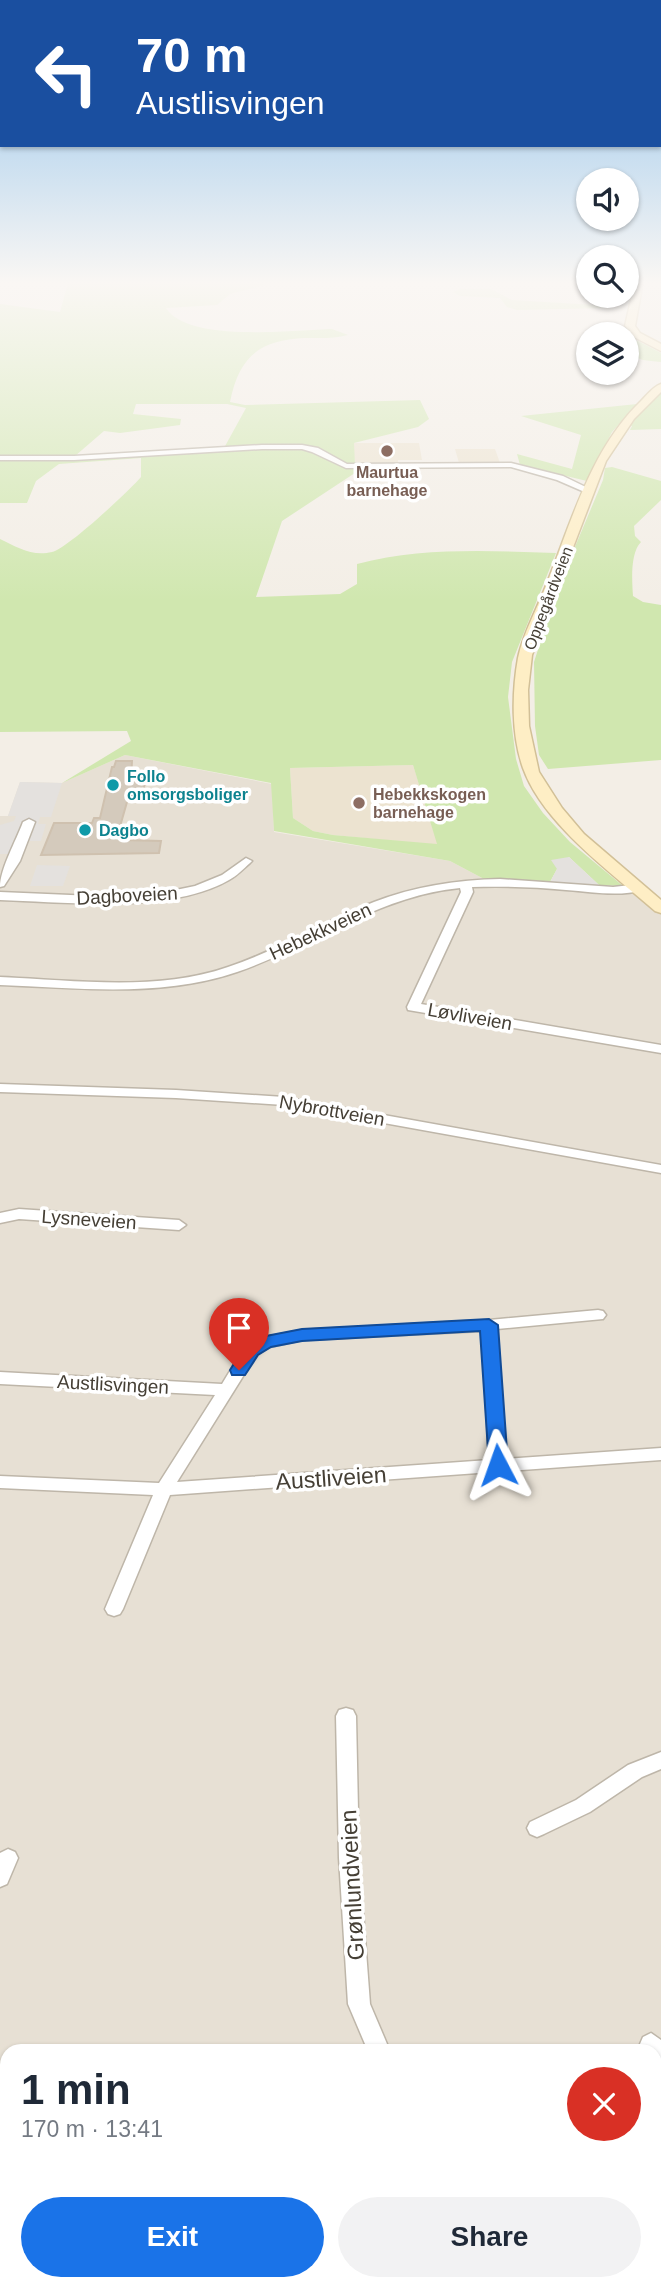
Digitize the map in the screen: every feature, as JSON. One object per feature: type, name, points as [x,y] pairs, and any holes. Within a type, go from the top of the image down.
[{"type":"main road","name":"Oppegårdveien","points":[[659,389],[630,417],[608,445],[545,598],[525,654],[522,672],[522,726],[532,772],[556,810],[579,837],[661,908]]},
{"type":"street","points":[[0,458],[74,458],[302,447],[315,450],[346,466],[511,465],[560,478],[590,491]]},
{"type":"street","points":[[0,884],[14,861],[29,822]]},
{"type":"street","name":"Dagboveien","points":[[0,896],[96,898],[171,895],[224,880],[238,871],[246,861]]},
{"type":"street","name":"Hebekkveien","points":[[0,981],[139,984],[200,978],[254,961],[390,899],[423,890],[499,882],[618,890],[640,888]]},
{"type":"street","name":"Løvliveien","points":[[465,884],[467,892],[413,1007],[661,1049]]},
{"type":"street","name":"Nybrottveien","points":[[0,1088],[284,1101],[661,1169]]},
{"type":"street","name":"Lysneveien","points":[[0,1218],[19,1214],[179,1225]]},
{"type":"street","points":[[114,1609],[164,1489],[251,1350],[266,1342],[302,1335],[489,1325],[598,1315]]},
{"type":"street","points":[[489,1325],[498,1465]]},
{"type":"street","name":"Austlisvingen","points":[[0,1378],[226,1391]]},
{"type":"street","name":"Austliveien","points":[[0,1482],[164,1489],[661,1454]]},
{"type":"street","name":"Grønlundveien","points":[[346,1716],[349,1858],[359,2004],[376,2044]]},
{"type":"street","points":[[537,1828],[583,1806],[635,1771],[661,1760]]},
{"type":"street","points":[[0,1878],[8,1858]]},
{"type":"shaded area","name":"Maurtua barnehage","points":[[353,443],[419,443],[422,460],[355,464]]},
{"type":"shaded area","name":"Maurtua barnehage","points":[[455,449],[495,449],[500,463],[459,463]]},
{"type":"shaded area","points":[[125,755],[272,784],[274,832],[450,861],[484,879],[623,886],[661,899],[661,2044],[0,2044],[0,816],[8,816],[20,782],[62,783]]},
{"type":"shaded area","name":"Hebekkskogen barnehage","points":[[413,765],[438,845],[333,835],[313,831],[293,818],[290,768]]},
{"type":"shaded area","points":[[20,782],[62,783],[51,817],[40,817],[38,824],[46,824],[41,841],[29,841],[24,854],[0,854],[0,825],[14,821],[16,816],[8,816]]},
{"type":"shaded area","points":[[569,857],[599,885],[550,882],[557,869],[551,860]]},
{"type":"shaded area","points":[[37,865],[70,866],[63,886],[30,886]]},
{"type":"green space","points":[[0,389],[233,389],[230,402],[245,405],[420,400],[429,419],[418,427],[354,443],[355,464],[361,469],[282,521],[256,597],[340,594],[357,584],[357,564],[406,555],[456,551],[556,553],[512,662],[508,697],[516,759],[524,786],[543,813],[570,842],[623,886],[599,885],[569,857],[557,869],[550,882],[484,879],[450,861],[274,831],[271,783],[125,755],[62,783],[131,741],[127,731],[0,732],[0,539],[31,552],[45,553],[60,548],[84,531],[141,477],[141,458],[59,464],[36,481],[27,503],[0,503]],"holes":[[[136,404],[227,404],[246,408],[224,448],[75,456],[104,431],[120,433],[180,425],[181,419],[133,414]],[[413,765],[437,844],[313,831],[293,818],[290,768]]]},
{"type":"green space","points":[[661,392],[661,429],[630,430],[632,426],[627,424]]},
{"type":"green space","points":[[637,404],[612,432],[587,481],[520,465],[517,454],[572,469],[581,435],[521,416]]},
{"type":"green space","points":[[612,467],[661,481],[661,500],[634,526],[635,536],[641,542],[633,560],[632,575],[633,596],[643,602],[661,605],[661,760],[548,769],[539,755],[535,726],[534,662],[559,585],[603,480],[605,468]]},
{"type":"building","name":"Dagbo","points":[[116,761],[132,761],[131,779],[146,779],[142,795],[129,795],[117,837],[123,837],[122,840],[161,841],[159,853],[41,855],[54,823],[92,823],[94,818],[100,818],[112,767]]},
{"type":"place","name":"Maurtua barnehage","points":[[387,451]]},
{"type":"place","name":"Follo omsorgsboliger","points":[[113,785]]},
{"type":"place","name":"Hebekkskogen barnehage","points":[[359,803]]},
{"type":"place","name":"Dagbo","points":[[85,830]]},
{"type":"route","points":[[239,1370],[251,1350],[266,1342],[302,1335],[489,1325],[498,1465]]}]
